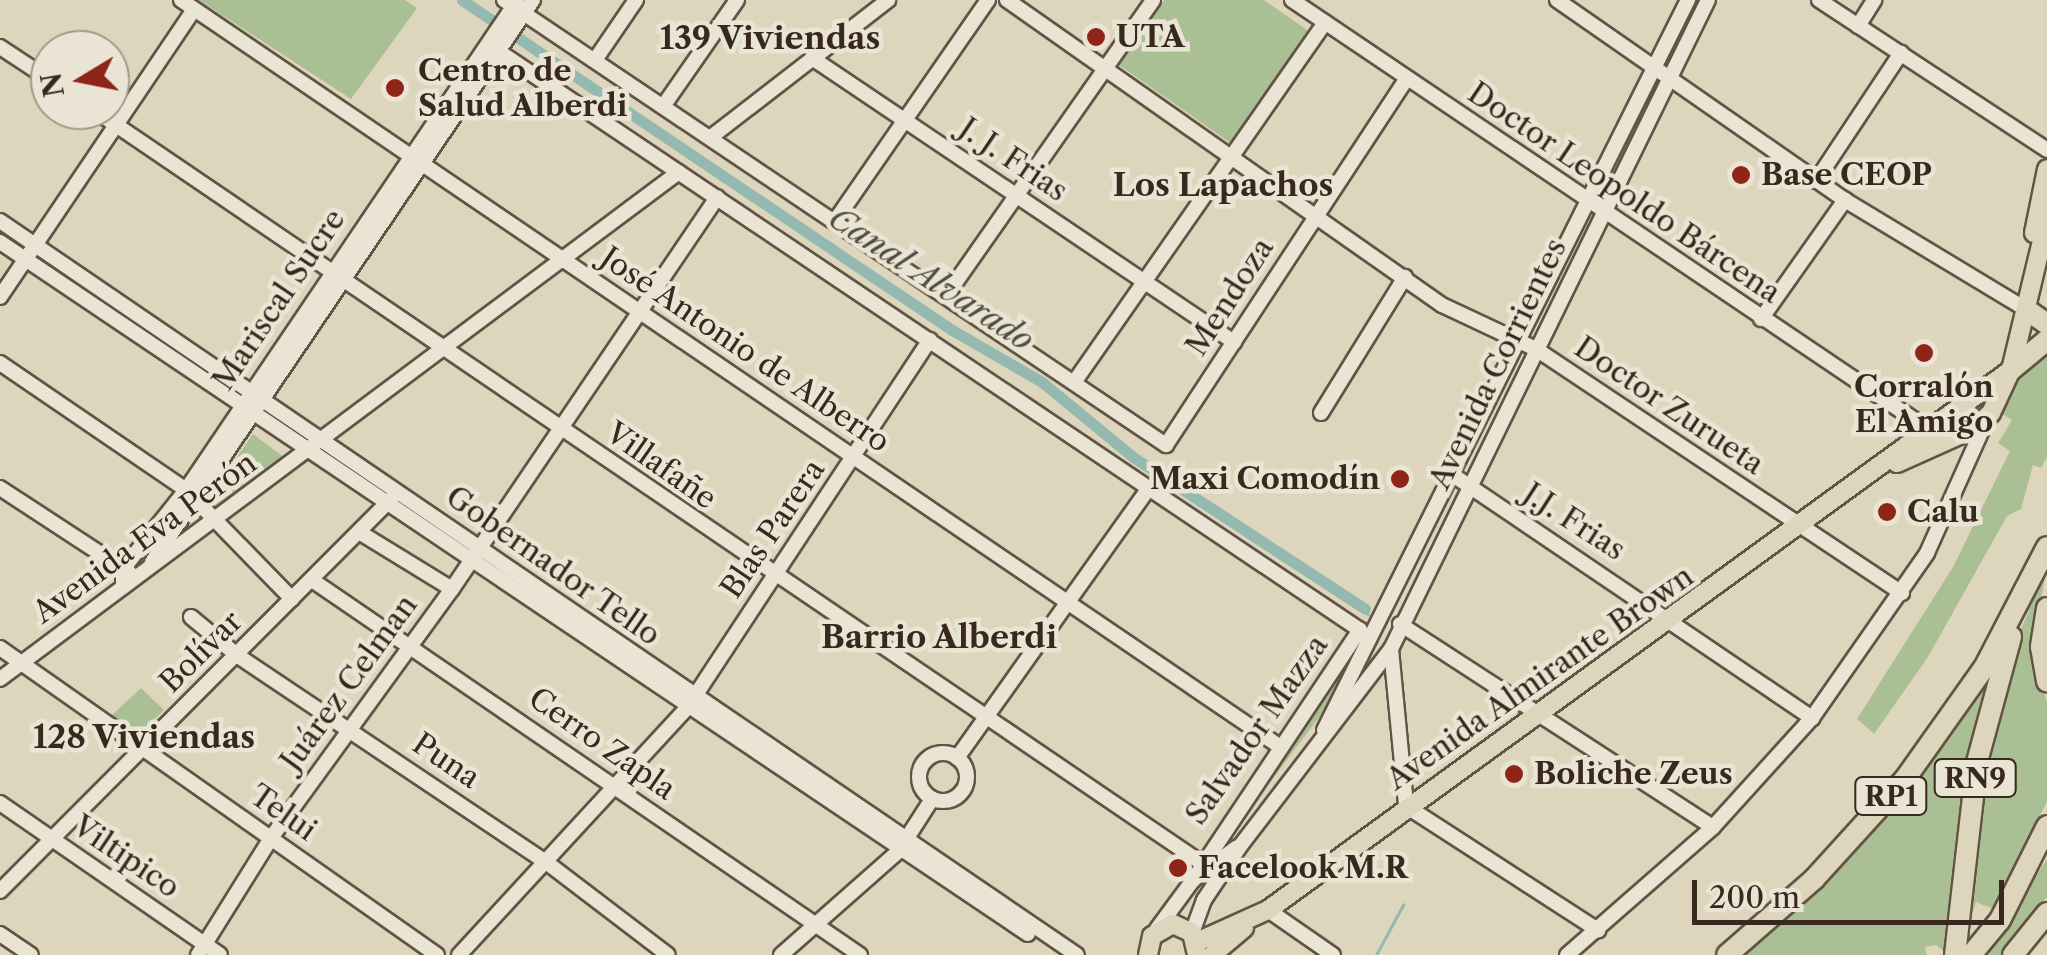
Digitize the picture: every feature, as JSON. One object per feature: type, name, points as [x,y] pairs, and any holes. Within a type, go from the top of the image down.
[{"type":"highway","points":[[2023,307],[2047,324]]},
{"type":"highway","points":[[2006,374],[2047,340]]},
{"type":"highway","name":"RN9","points":[[1966,954],[1977,762],[2020,606],[2047,547]]},
{"type":"highway","name":"RP1","points":[[1727,955],[1814,879],[1884,805],[1954,713],[2020,606]]},
{"type":"highway","points":[[2047,608],[2041,647],[2047,681]]},
{"type":"highway","points":[[1966,954],[2000,920],[2047,826]]},
{"type":"highway","points":[[2013,955],[2047,912]]},
{"type":"main road","points":[[2023,307],[2047,170]]},
{"type":"main road","points":[[1861,482],[1985,418],[2006,374],[2047,220]]},
{"type":"main road","points":[[1861,482],[2006,374]]},
{"type":"main road","points":[[1956,408],[1974,408],[1985,418]]},
{"type":"main road","name":"Avenida Almirante Brown","points":[[1260,915],[1406,806],[1861,482]]},
{"type":"main road","points":[[1149,946],[1172,924],[1195,944],[1260,915]]},
{"type":"main road","points":[[1212,955],[1260,915]]},
{"type":"street","points":[[595,60],[636,0]]},
{"type":"street","points":[[664,105],[736,0]]},
{"type":"street","points":[[710,137],[886,0]]},
{"type":"street","points":[[835,221],[988,0]]},
{"type":"street","name":"Doctor Zurueta","points":[[1007,0],[1442,305],[1536,349],[1799,528],[1902,593]]},
{"type":"street","points":[[946,296],[1153,0]]},
{"type":"street","name":"Doctor Leopoldo Bárcena","points":[[1292,0],[1586,204],[1928,429]]},
{"type":"street","points":[[1557,0],[1845,200],[2023,307]]},
{"type":"street","name":"Avenida Corrientes","points":[[1319,740],[1378,629],[1688,0]]},
{"type":"street","name":"Avenida Corrientes","points":[[1195,944],[1204,900],[1319,740],[1391,649],[1602,214],[1673,80],[1708,0]]},
{"type":"street","points":[[1819,0],[2047,150]]},
{"type":"street","points":[[1858,26],[1874,0]]},
{"type":"street","points":[[130,101],[188,4]]},
{"type":"street","name":"José Antonio de Alberro","points":[[188,4],[1279,746]]},
{"type":"street","points":[[1324,23],[1075,382],[595,60],[518,4],[493,48],[1360,630],[1378,629]]},
{"type":"street","points":[[0,47],[30,67]]},
{"type":"street","name":"Mariscal Sucre","points":[[124,570],[186,490],[409,156],[493,48]]},
{"type":"street","name":"Mariscal Sucre","points":[[139,578],[198,500],[425,167],[493,48]]},
{"type":"street","points":[[1816,180],[1901,54]]},
{"type":"street","name":"J. J. Frias","points":[[812,58],[1234,342]]},
{"type":"street","name":"Mendoza","points":[[1075,382],[1166,445],[1406,79]]},
{"type":"street","points":[[0,297],[112,130]]},
{"type":"street","name":"Villafañe","points":[[125,130],[773,577],[1200,862]]},
{"type":"street","name":"Avenida Eva Perón","points":[[0,679],[679,172]]},
{"type":"street","points":[[480,546],[717,197]]},
{"type":"street","points":[[1761,319],[1845,200]]},
{"type":"street","name":"Gobernador Tello","points":[[0,221],[266,400],[316,446]]},
{"type":"street","name":"Gobernador Tello","points":[[0,242],[256,415],[316,446],[392,498],[471,560],[690,702],[1061,955]]},
{"type":"street","points":[[1322,412],[1405,278]]},
{"type":"street","name":"Blas Parera","points":[[459,955],[690,702],[930,340]]},
{"type":"street","points":[[0,363],[186,490],[292,599]]},
{"type":"street","points":[[1567,955],[1712,828],[1812,718],[1902,593],[1940,527],[1985,418]]},
{"type":"street","name":"J.J. Frias","points":[[1453,474],[1812,718]]},
{"type":"street","points":[[0,488],[139,578]]},
{"type":"street","points":[[957,758],[1149,488]]},
{"type":"street","name":"Gobernador Tello","points":[[392,498],[480,546],[690,702]]},
{"type":"street","name":"Bolívar","points":[[0,891],[392,498]]},
{"type":"street","points":[[360,532],[452,590]]},
{"type":"street","name":"Juárez Celman","points":[[202,950],[271,838],[480,546]]},
{"type":"street","points":[[123,588],[124,570]]},
{"type":"street","name":"Cerro Zapla","points":[[312,580],[860,955]]},
{"type":"street","name":"Puna","points":[[191,617],[238,656],[546,862],[668,955]]},
{"type":"street","points":[[1400,624],[1712,828]]},
{"type":"street","name":"Salvador Mazza","points":[[1193,880],[1200,862],[1360,630]]},
{"type":"street","name":"Telui","points":[[0,648],[436,955]]},
{"type":"street","points":[[1391,649],[1406,806],[1598,930]]},
{"type":"street","points":[[943,753],[957,758],[967,778],[962,792],[948,801],[932,798],[922,787],[924,764],[943,753]]},
{"type":"street","points":[[780,955],[901,848],[932,798]]},
{"type":"street","name":"Viltipico","points":[[0,803],[202,950],[220,955]]},
{"type":"street","name":"Avenida Corrientes","points":[[1149,946],[1193,880],[1241,845]]},
{"type":"street","name":"Gobernador Tello","points":[[901,848],[1077,955]]},
{"type":"street","points":[[1260,915],[1333,955]]},
{"type":"street","points":[[0,934],[32,955]]},
{"type":"green space","points":[[199,0],[405,0],[417,8],[351,99]]},
{"type":"green space","points":[[1164,0],[1264,0],[1310,32],[1232,144],[1119,65]]},
{"type":"green space","points":[[2047,354],[2047,457],[2041,468],[2033,465],[2021,509],[2007,516],[1928,657],[1874,734],[1857,719],[1953,567],[2010,451],[1998,443],[2012,420],[1997,411],[2020,373]]},
{"type":"green space","points":[[253,434],[285,458],[215,512],[206,502]]},
{"type":"green space","points":[[2047,565],[2032,652],[2047,702],[2047,801],[1996,910],[1976,902],[1963,944],[1983,772],[2015,645]]},
{"type":"green space","points":[[1366,636],[1320,716],[1224,843],[1334,680]]},
{"type":"green space","points":[[2001,651],[1964,783],[1949,955],[1936,945],[1925,947],[1927,955],[1737,955],[1809,893]]},
{"type":"green space","points":[[141,688],[164,710],[138,734],[112,715]]},
{"type":"green space","points":[[2047,859],[2047,897],[2001,955],[1986,955]]},
{"type":"waterway","name":"Canal Alvarado","points":[[462,0],[952,330],[1042,382],[1133,457],[1365,609]]},
{"type":"waterway","name":"Canal Alvarado","points":[[1365,609],[1368,614]]},
{"type":"waterway","points":[[1376,955],[1403,905]]},
{"type":"place","name":"UTA","points":[[1096,37]]},
{"type":"place","name":"Centro de Salud Alberdi","points":[[395,88]]},
{"type":"place","name":"Base CEOP","points":[[1741,175]]},
{"type":"place","name":"Corralón El Amigo","points":[[1924,353]]},
{"type":"place","name":"Maxi Comodín","points":[[1400,479]]},
{"type":"place","name":"Calu","points":[[1887,512]]},
{"type":"place","name":"Boliche Zeus","points":[[1514,774]]},
{"type":"place","name":"Facelook M.R","points":[[1178,868]]},
{"type":"district","name":"139 Viviendas","points":[[770,38]]},
{"type":"district","name":"Los Lapachos","points":[[1223,185]]},
{"type":"district","name":"Barrio Alberdi","points":[[939,637]]},
{"type":"district","name":"128 Viviendas","points":[[144,737]]}]
